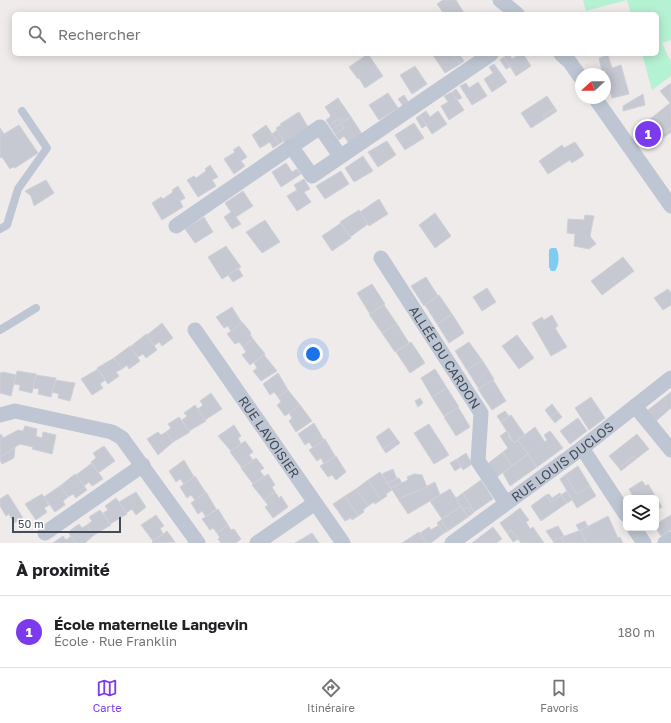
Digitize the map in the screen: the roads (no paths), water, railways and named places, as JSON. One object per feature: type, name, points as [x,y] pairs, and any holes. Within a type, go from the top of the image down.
[{"type":"street","points":[[500,0],[515,12]]},
{"type":"street","points":[[292,146],[312,176],[488,56]]},
{"type":"street","points":[[564,56],[575,70]]},
{"type":"street","points":[[599,104],[671,206]]},
{"type":"street","points":[[176,226],[320,127],[340,156]]},
{"type":"street","name":"ALLÉE DU CARDON","points":[[381,258],[482,412],[478,461],[506,503]]},
{"type":"street","name":"RUE LAVOISIER","points":[[195,330],[343,543]]},
{"type":"street","name":"RUE LOUIS DUCLOS","points":[[452,543],[582,448],[671,378]]},
{"type":"street","points":[[635,406],[671,450]]},
{"type":"street","points":[[0,415],[15,411],[112,432],[122,438],[198,543]]},
{"type":"street","points":[[582,448],[623,510]]},
{"type":"street","points":[[45,533],[142,465]]},
{"type":"street","points":[[257,543],[315,503]]},
{"type":"street","points":[[636,531],[644,543]]},
{"type":"street","points":[[665,543],[671,539]]},
{"type":"lane","points":[[0,229],[7,225],[18,189],[48,148],[22,111]]},
{"type":"lane","points":[[0,330],[36,308]]},
{"type":"water","points":[[551,248],[556,248],[558,253],[558,263],[555,271],[551,271],[549,267],[549,250]]},
{"type":"place","name":"École maternelle Langevin","points":[[648,134]]}]
